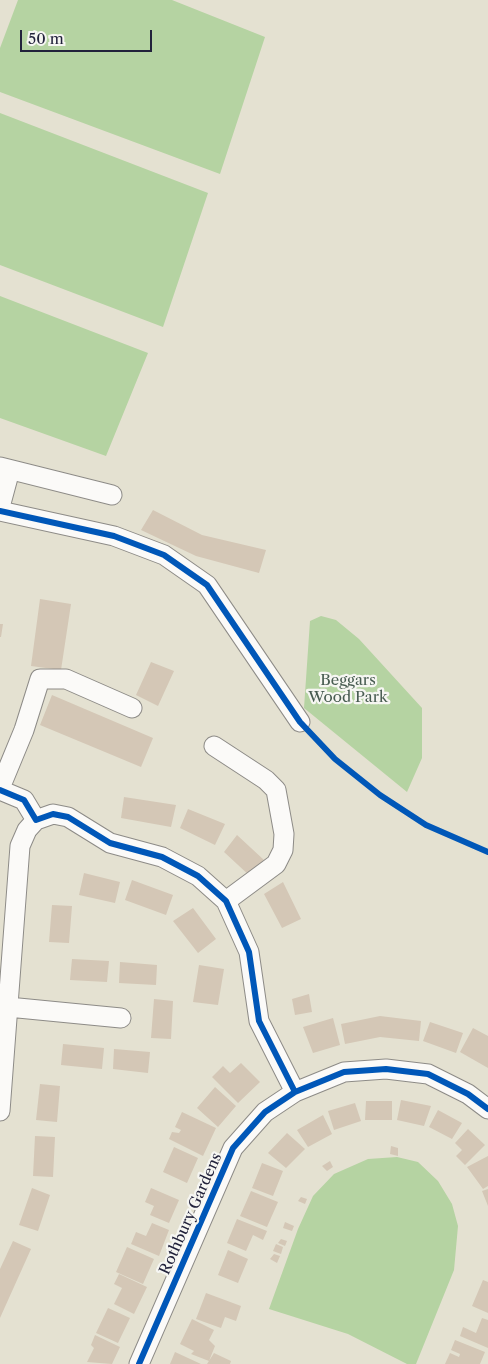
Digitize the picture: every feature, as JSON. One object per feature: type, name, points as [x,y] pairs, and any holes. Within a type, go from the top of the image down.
[{"type":"street","points":[[0,507],[5,469],[112,495]]},
{"type":"street","points":[[0,510],[114,536],[164,555],[207,585],[300,722]]},
{"type":"street","points":[[36,820],[24,800],[0,789],[24,730],[40,679],[66,679],[132,708]]},
{"type":"street","points":[[214,746],[266,780],[276,790],[284,834],[283,850],[276,864],[226,901]]},
{"type":"street","points":[[0,1111],[20,846],[27,830],[36,820],[53,814],[68,817],[110,843],[162,857],[198,876],[226,901],[249,952],[259,1020],[295,1092]]},
{"type":"street","points":[[8,1007],[121,1018]]},
{"type":"street","name":"Rothbury Gardens","points":[[140,1364],[233,1148],[265,1112],[295,1092],[344,1072],[386,1069],[428,1074],[468,1094],[488,1109]]},
{"type":"green space","points":[[18,0],[172,0],[265,37],[220,174],[0,92],[0,48]]},
{"type":"green space","points":[[0,113],[208,193],[163,327],[0,265]]},
{"type":"green space","points":[[0,296],[148,353],[106,456],[0,418]]},
{"type":"green space","name":"Beggars Wood Park","points":[[321,616],[336,620],[359,639],[422,708],[422,758],[407,792],[304,708],[310,621]]},
{"type":"green space","points":[[397,1157],[418,1162],[438,1181],[452,1204],[458,1226],[454,1270],[416,1364],[407,1364],[348,1334],[269,1309],[298,1229],[313,1196],[334,1174],[368,1159]]},
{"type":"building","points":[[153,510],[202,535],[266,550],[259,573],[196,556],[141,530]]},
{"type":"building","points":[[40,599],[71,604],[61,670],[31,666]]},
{"type":"building","points":[[0,624],[3,624],[1,637],[0,637]]},
{"type":"building","points":[[151,662],[174,671],[158,706],[136,695]]},
{"type":"building","points":[[52,695],[153,738],[141,767],[40,725]]},
{"type":"building","points":[[124,797],[176,805],[171,827],[121,818]]},
{"type":"building","points":[[188,809],[225,824],[215,845],[180,828]]},
{"type":"building","points":[[237,835],[264,860],[251,877],[224,852]]},
{"type":"building","points":[[84,873],[120,882],[115,903],[79,895]]},
{"type":"building","points":[[132,880],[173,895],[166,915],[125,900]]},
{"type":"building","points":[[283,882],[301,919],[282,928],[264,894]]},
{"type":"building","points":[[52,905],[72,906],[69,943],[49,942]]},
{"type":"building","points":[[193,908],[216,939],[198,953],[173,921]]},
{"type":"building","points":[[72,959],[109,961],[107,982],[70,980]]},
{"type":"building","points":[[120,962],[157,965],[156,985],[119,983]]},
{"type":"building","points":[[199,965],[224,969],[218,1005],[193,1002]]},
{"type":"building","points":[[309,994],[312,1012],[295,1015],[292,999]]},
{"type":"building","points":[[154,999],[173,1001],[171,1039],[151,1038]]},
{"type":"building","points":[[380,1016],[421,1021],[419,1041],[380,1037],[345,1044],[341,1024]]},
{"type":"building","points":[[333,1018],[340,1045],[313,1053],[303,1027]]},
{"type":"building","points":[[430,1022],[463,1033],[456,1053],[423,1041]]},
{"type":"building","points":[[473,1028],[488,1036],[488,1068],[460,1052]]},
{"type":"building","points":[[63,1044],[104,1048],[102,1069],[61,1065]]},
{"type":"building","points":[[114,1049],[150,1052],[148,1073],[113,1069]]},
{"type":"building","points":[[241,1063],[260,1082],[238,1103],[212,1077],[223,1066],[230,1073]]},
{"type":"building","points":[[40,1084],[60,1086],[57,1122],[36,1120]]},
{"type":"building","points":[[215,1087],[236,1106],[218,1127],[197,1108]]},
{"type":"building","points":[[401,1100],[431,1106],[424,1126],[397,1120]]},
{"type":"building","points":[[366,1101],[392,1101],[392,1120],[365,1120]]},
{"type":"building","points":[[355,1103],[361,1121],[334,1130],[328,1111]]},
{"type":"building","points":[[438,1110],[462,1123],[452,1139],[429,1127]]},
{"type":"building","points":[[182,1112],[216,1128],[203,1156],[169,1139],[172,1132],[179,1133],[181,1130],[175,1127]]},
{"type":"building","points":[[323,1115],[332,1134],[308,1147],[297,1130]]},
{"type":"building","points":[[468,1129],[485,1145],[465,1165],[456,1156],[462,1150],[455,1143]]},
{"type":"building","points":[[287,1133],[305,1149],[286,1168],[268,1153]]},
{"type":"building","points":[[35,1136],[55,1137],[53,1177],[33,1176]]},
{"type":"building","points":[[391,1146],[398,1148],[398,1156],[390,1154]]},
{"type":"building","points":[[174,1147],[198,1158],[187,1183],[163,1172]]},
{"type":"building","points":[[488,1156],[488,1186],[483,1189],[467,1167]]},
{"type":"building","points":[[330,1161],[333,1167],[327,1171],[322,1166]]},
{"type":"building","points":[[262,1163],[283,1171],[273,1196],[252,1188]]},
{"type":"building","points":[[32,1188],[50,1195],[38,1231],[19,1225]]},
{"type":"building","points":[[151,1188],[179,1200],[169,1223],[150,1215],[154,1206],[145,1202]]},
{"type":"building","points":[[488,1189],[488,1206],[482,1191]]},
{"type":"building","points":[[251,1191],[278,1202],[267,1227],[240,1216]]},
{"type":"building","points":[[301,1197],[307,1199],[305,1204],[298,1201]]},
{"type":"building","points":[[237,1219],[267,1231],[263,1240],[253,1235],[246,1251],[227,1243]]},
{"type":"building","points":[[285,1222],[294,1226],[292,1231],[283,1228]]},
{"type":"building","points":[[152,1223],[169,1230],[159,1256],[131,1244],[136,1232],[146,1236]]},
{"type":"building","points":[[281,1239],[287,1241],[285,1246],[278,1243]]},
{"type":"building","points":[[13,1241],[31,1249],[0,1318],[0,1269]]},
{"type":"building","points":[[276,1244],[283,1247],[281,1254],[273,1251]]},
{"type":"building","points":[[127,1247],[154,1259],[143,1284],[116,1272]]},
{"type":"building","points":[[228,1250],[248,1259],[238,1283],[218,1275]]},
{"type":"building","points":[[274,1254],[280,1256],[277,1263],[270,1259]]},
{"type":"building","points":[[119,1274],[147,1287],[134,1314],[114,1304],[122,1288],[114,1284]]},
{"type":"building","points":[[483,1280],[488,1282],[488,1313],[472,1306]]},
{"type":"building","points":[[206,1293],[241,1306],[236,1321],[225,1317],[221,1328],[196,1319]]},
{"type":"building","points":[[108,1308],[130,1318],[118,1343],[96,1333]]},
{"type":"building","points":[[482,1318],[488,1320],[488,1348],[460,1336],[463,1327],[476,1333]]},
{"type":"building","points":[[192,1319],[214,1330],[209,1340],[215,1346],[209,1361],[191,1354],[194,1351],[180,1344]]},
{"type":"building","points":[[95,1335],[120,1347],[112,1364],[87,1362],[94,1348],[91,1345]]},
{"type":"building","points":[[455,1340],[485,1352],[480,1364],[445,1364],[450,1353],[459,1357],[460,1354],[451,1350]]},
{"type":"building","points":[[175,1352],[201,1364],[170,1364]]},
{"type":"building","points":[[214,1353],[231,1361],[230,1364],[207,1364]]},
{"type":"cycle path","points":[[0,511],[114,536],[164,555],[207,585],[300,722],[335,759],[380,795],[426,825],[488,852]]},
{"type":"cycle path","points":[[0,790],[24,800],[36,820],[53,814],[68,817],[110,843],[162,857],[198,876],[226,901],[249,952],[259,1021],[295,1092]]},
{"type":"cycle path","points":[[139,1364],[233,1148],[265,1112],[295,1092],[344,1072],[386,1069],[428,1074],[468,1094],[488,1109]]}]
